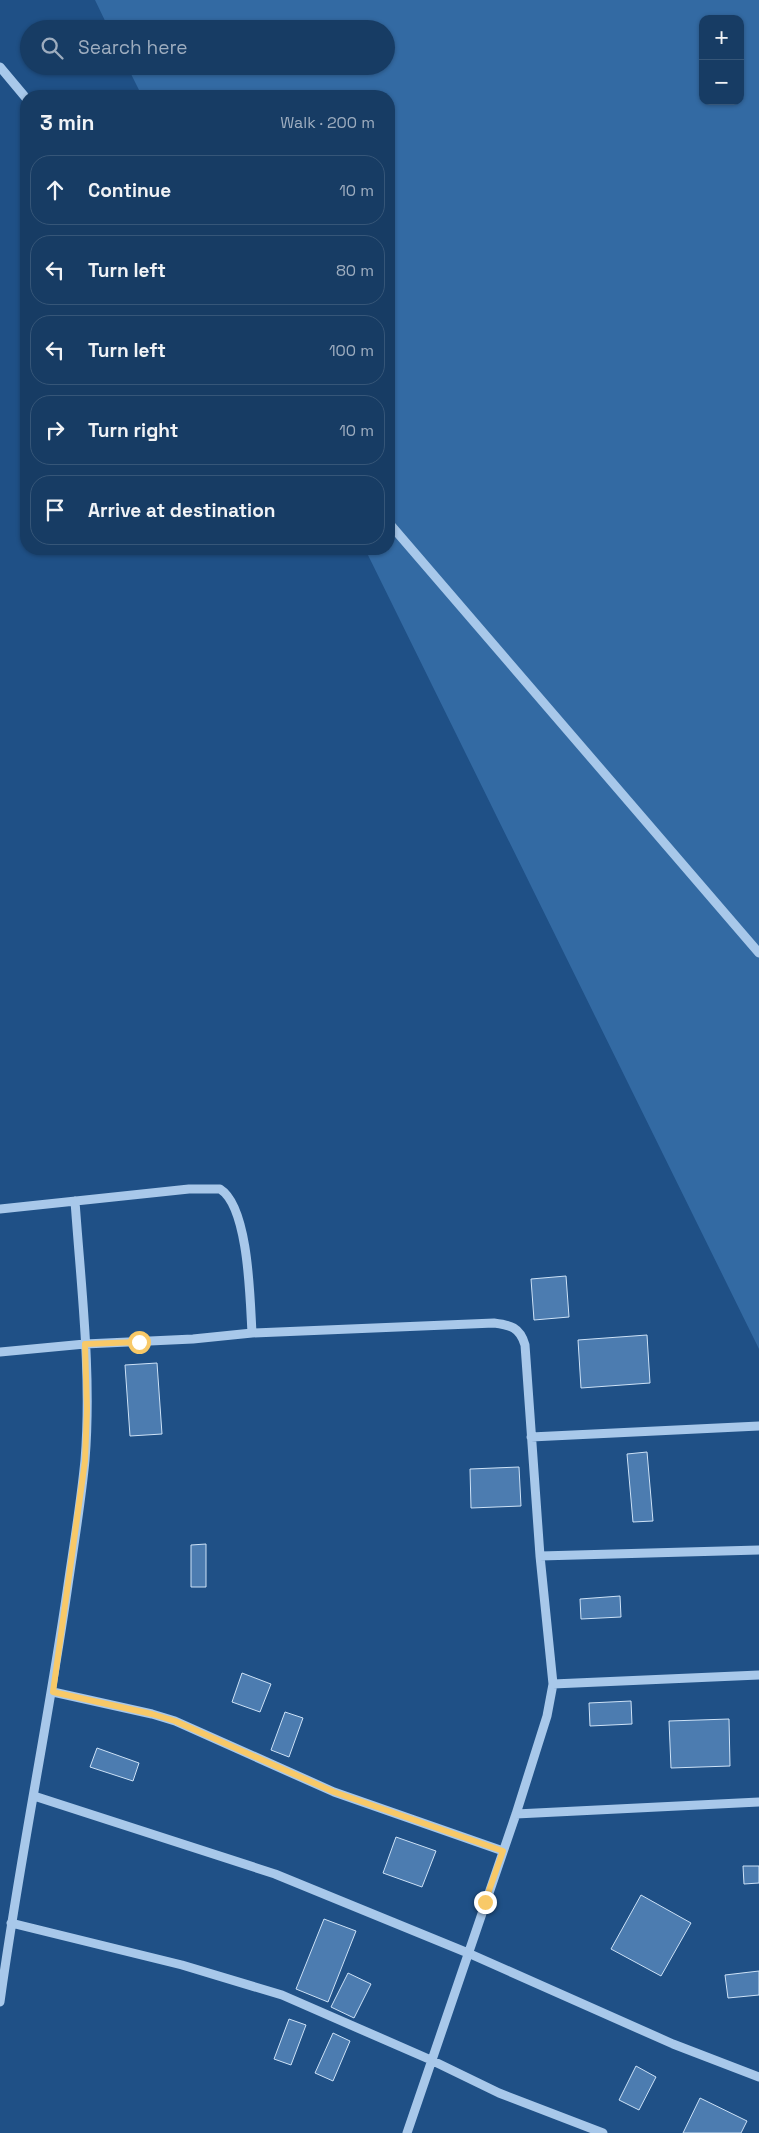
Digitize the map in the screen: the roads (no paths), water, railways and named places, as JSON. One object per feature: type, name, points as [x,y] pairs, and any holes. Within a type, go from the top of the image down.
[{"type":"street","points":[[0,67],[20,91]]},
{"type":"street","points":[[395,530],[759,953]]},
{"type":"street","points":[[0,1208],[189,1189],[220,1190],[227,1194],[243,1232],[252,1333]]},
{"type":"street","points":[[0,2002],[4,1946],[11,1923],[53,1692],[85,1461],[87,1409],[85,1344],[74,1201]]},
{"type":"street","points":[[0,1352],[85,1344],[194,1339],[252,1333],[494,1323],[509,1325],[517,1329],[522,1335],[525,1345],[540,1556],[552,1684],[547,1716],[516,1814],[407,2133]]},
{"type":"street","points":[[531,1437],[759,1426]]},
{"type":"street","points":[[540,1556],[759,1550]]},
{"type":"street","points":[[552,1684],[759,1674]]},
{"type":"street","points":[[53,1692],[175,1721],[334,1792],[503,1851]]},
{"type":"street","points":[[34,1796],[275,1874],[468,1953],[673,2044],[759,2076]]},
{"type":"street","points":[[516,1814],[759,1802]]},
{"type":"street","points":[[11,1923],[182,1965],[282,1995],[431,2060],[499,2093],[603,2133]]}]
